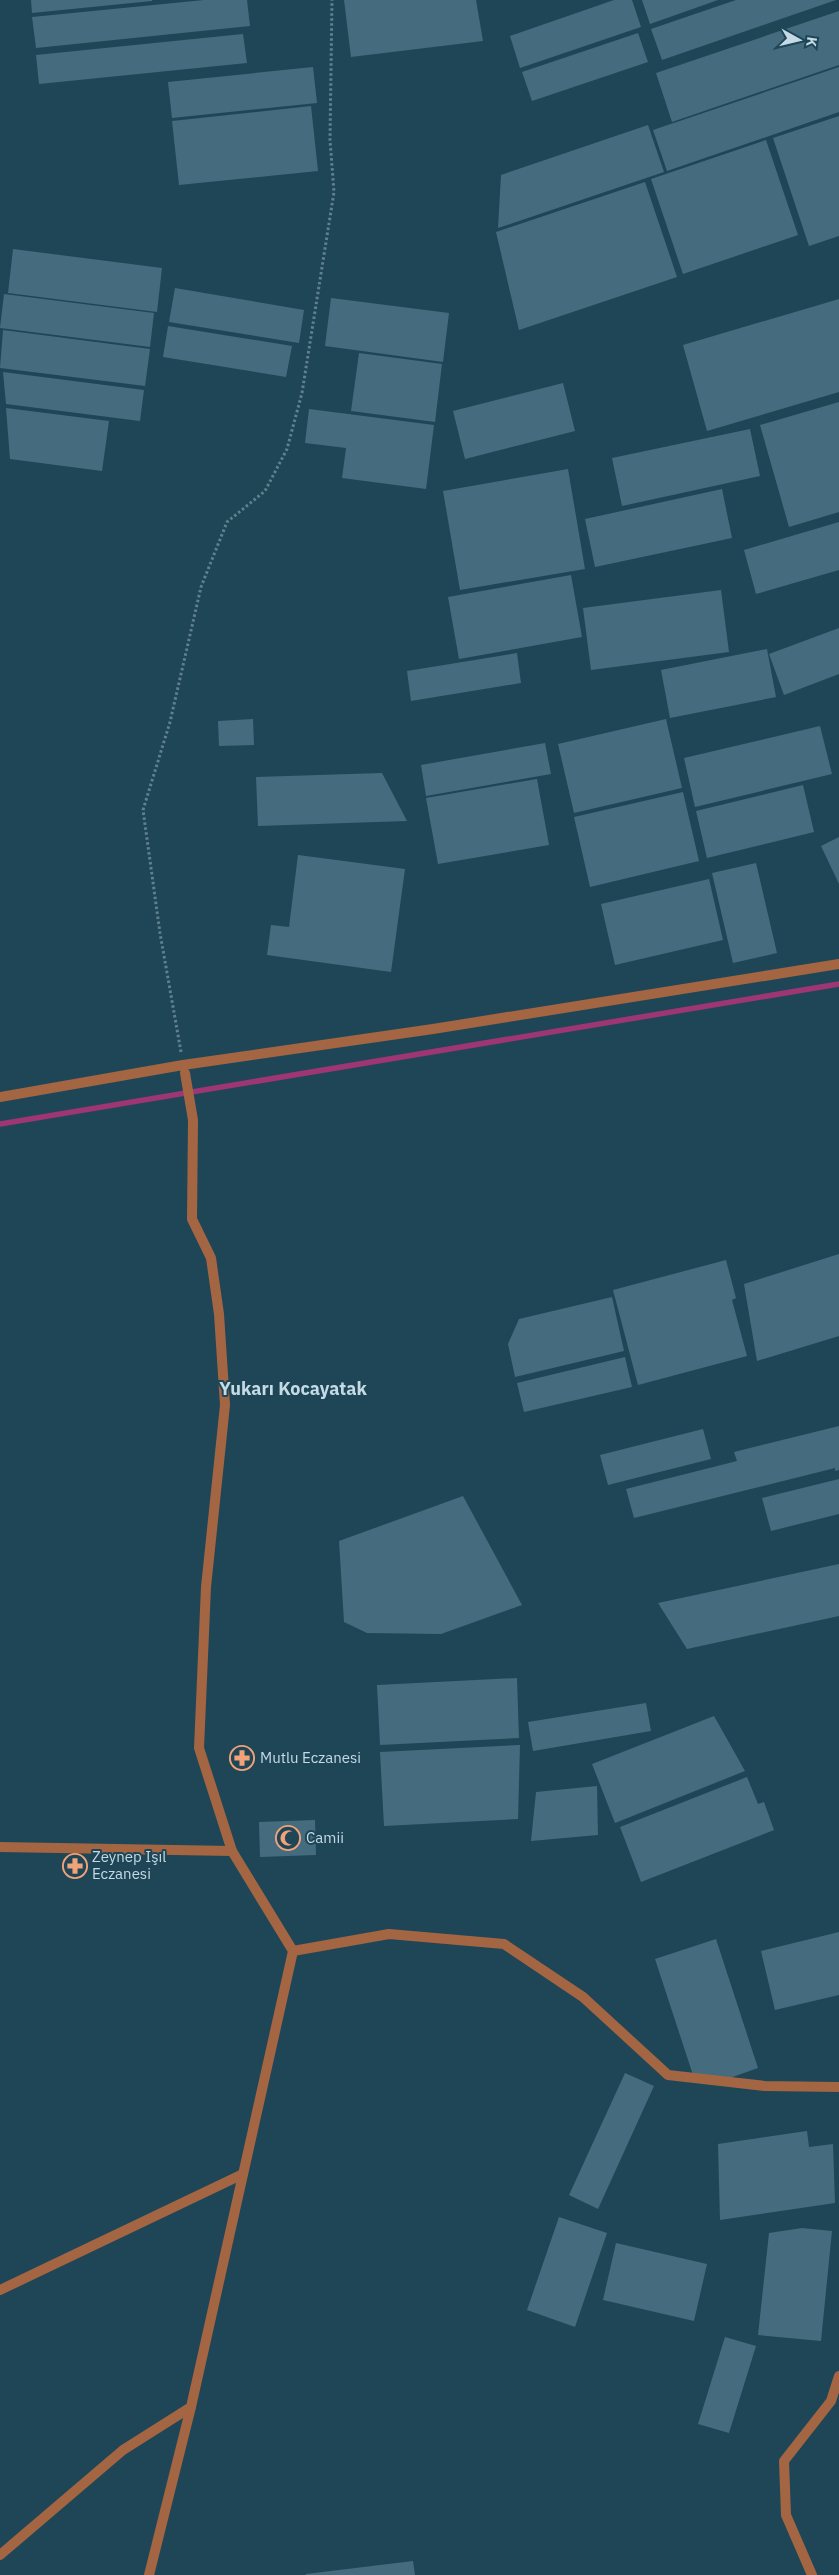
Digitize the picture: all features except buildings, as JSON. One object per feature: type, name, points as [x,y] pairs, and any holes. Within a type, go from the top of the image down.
[{"type":"street","points":[[0,1097],[839,964]]},
{"type":"street","points":[[149,2575],[191,2407],[293,1951],[232,1851],[199,1748],[206,1587],[225,1405],[219,1314],[211,1258],[192,1218],[193,1120],[184,1069]]},
{"type":"street","points":[[0,1847],[232,1851]]},
{"type":"street","points":[[293,1951],[389,1934],[504,1944],[583,1997],[668,2075],[765,2086],[839,2087]]},
{"type":"street","points":[[0,2290],[243,2174]]},
{"type":"street","points":[[812,2575],[786,2515],[784,2460],[831,2401],[839,2376]]},
{"type":"street","points":[[0,2555],[123,2450],[191,2407]]},
{"type":"path","points":[[184,1069],[160,933],[143,810],[170,722],[201,587],[227,522],[265,491],[274,474],[287,449],[302,393],[334,192],[330,140],[332,0]]},
{"type":"waterway","points":[[0,1124],[839,984]]},
{"type":"place","name":"Mutlu Eczanesi","points":[[242,1758]]},
{"type":"place","name":"Camii","points":[[288,1838]]},
{"type":"place","name":"Zeynep Işıl Eczanesi","points":[[75,1866]]},
{"type":"district","name":"Yukarı Kocayatak","points":[[293,1389]]}]
